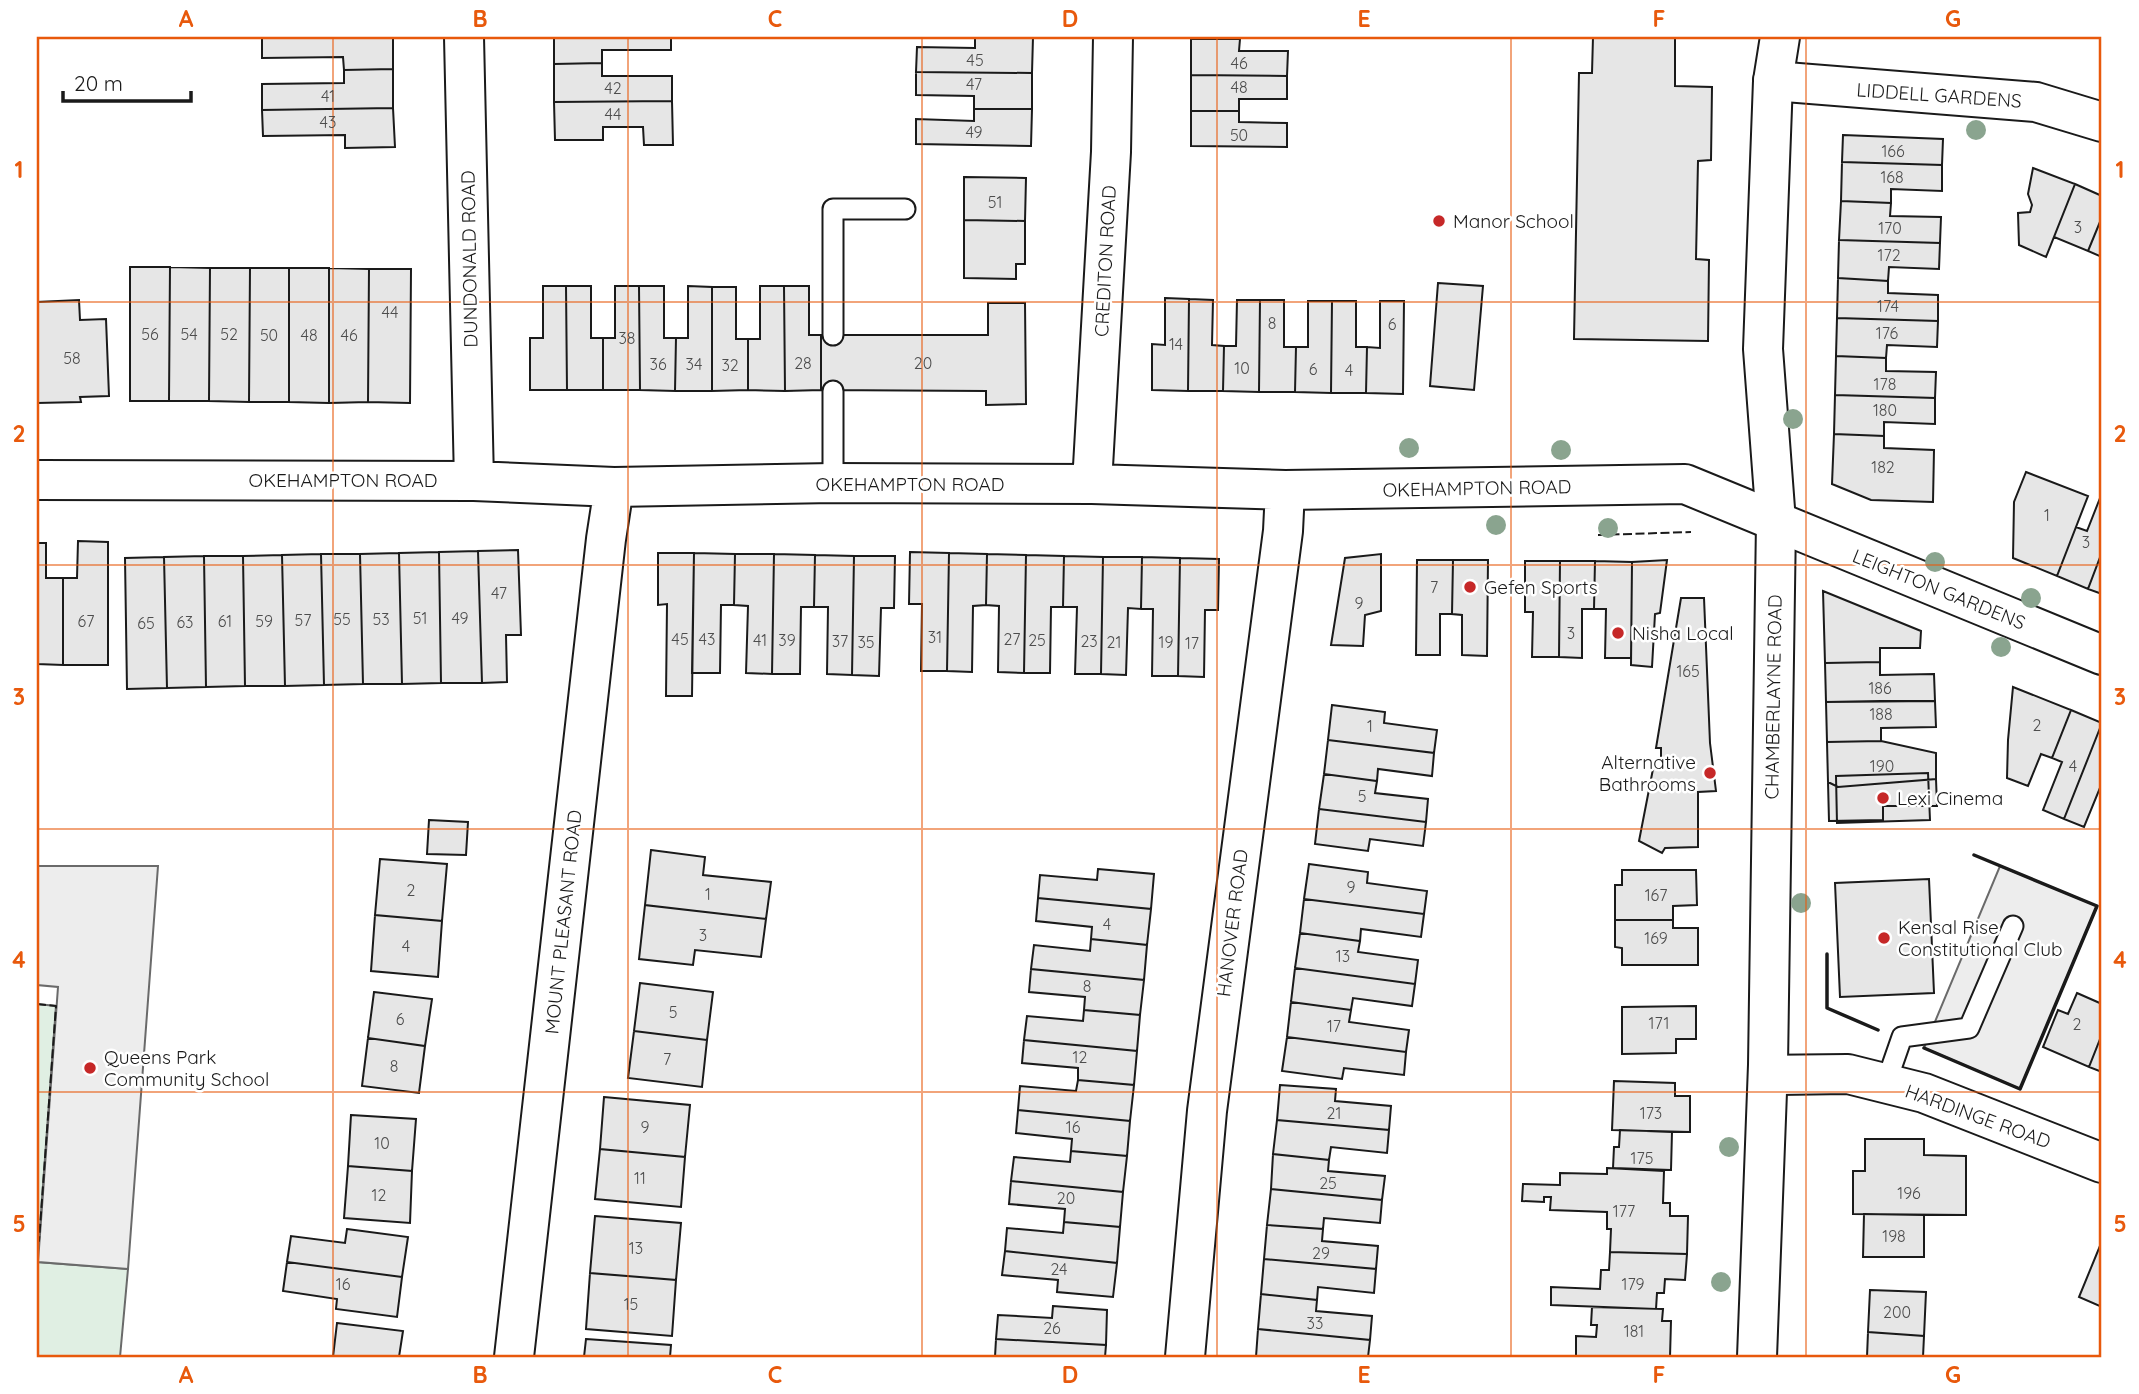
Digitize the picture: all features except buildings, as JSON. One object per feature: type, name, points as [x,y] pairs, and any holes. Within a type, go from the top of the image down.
[{"type":"street","name":"DUNDONALD ROAD","points":[[464,37],[474,481]]},
{"type":"street","name":"CREDITON ROAD","points":[[1092,484],[1111,152],[1113,37]]},
{"type":"street","name":"CHAMBERLAYNE ROAD","points":[[1757,1357],[1768,1075],[1776,522],[1763,349],[1773,81],[1780,37]]},
{"type":"street","name":"LIDDELL GARDENS","points":[[1773,81],[2036,102],[2102,122]]},
{"type":"street","name":"OKEHAMPTON ROAD","points":[[37,480],[474,481],[614,486],[1092,484],[1285,489],[1685,484],[1776,522]]},
{"type":"street","name":"MOUNT PLEASANT ROAD","points":[[514,1357],[604,552],[614,486]]},
{"type":"street","name":"HANOVER ROAD","points":[[1185,1357],[1207,1111],[1283,531],[1285,489]]},
{"type":"street","name":"LEIGHTON GARDENS","points":[[1776,522],[2102,655]]},
{"type":"street","name":"HARDINGE ROAD","points":[[1768,1075],[1848,1074],[1924,1093],[2102,1163]]},
{"type":"lane","points":[[833,335],[833,209],[905,209]]},
{"type":"lane","points":[[833,391],[833,483]]},
{"type":"lane","points":[[1886,1083],[1902,1037],[1969,1028],[2013,926]]},
{"type":"green space","points":[[37,1004],[56,1006],[39,1241],[37,1241]]},
{"type":"green space","points":[[37,1262],[128,1269],[120,1357],[37,1357]]},
{"type":"shaded area","name":"Queens Park Community School","points":[[37,866],[158,866],[128,1269],[38,1262],[58,987],[37,985]]},
{"type":"shaded area","points":[[2000,866],[2097,906],[2020,1089],[1924,1048]]},
{"type":"fence","points":[[1598,535],[1691,532]]},
{"type":"fence","points":[[37,1004],[56,1006],[37,1241]]},
{"type":"wall","points":[[1924,1048],[2020,1089],[2097,906],[1974,855]]},
{"type":"wall","points":[[1827,954],[1827,1008],[1878,1030]]},
{"type":"place","name":"Manor School","points":[[1439,221]]},
{"type":"place","name":"Gefen Sports","points":[[1470,587]]},
{"type":"place","name":"Nisha Local","points":[[1618,633]]},
{"type":"place","name":"Alternative Bathrooms","points":[[1710,773]]},
{"type":"place","name":"Lexi Cinema","points":[[1883,798]]},
{"type":"place","name":"Kensal Rise Constitutional Club","points":[[1884,938]]},
{"type":"place","name":"Queens Park Community School","points":[[90,1068]]}]
